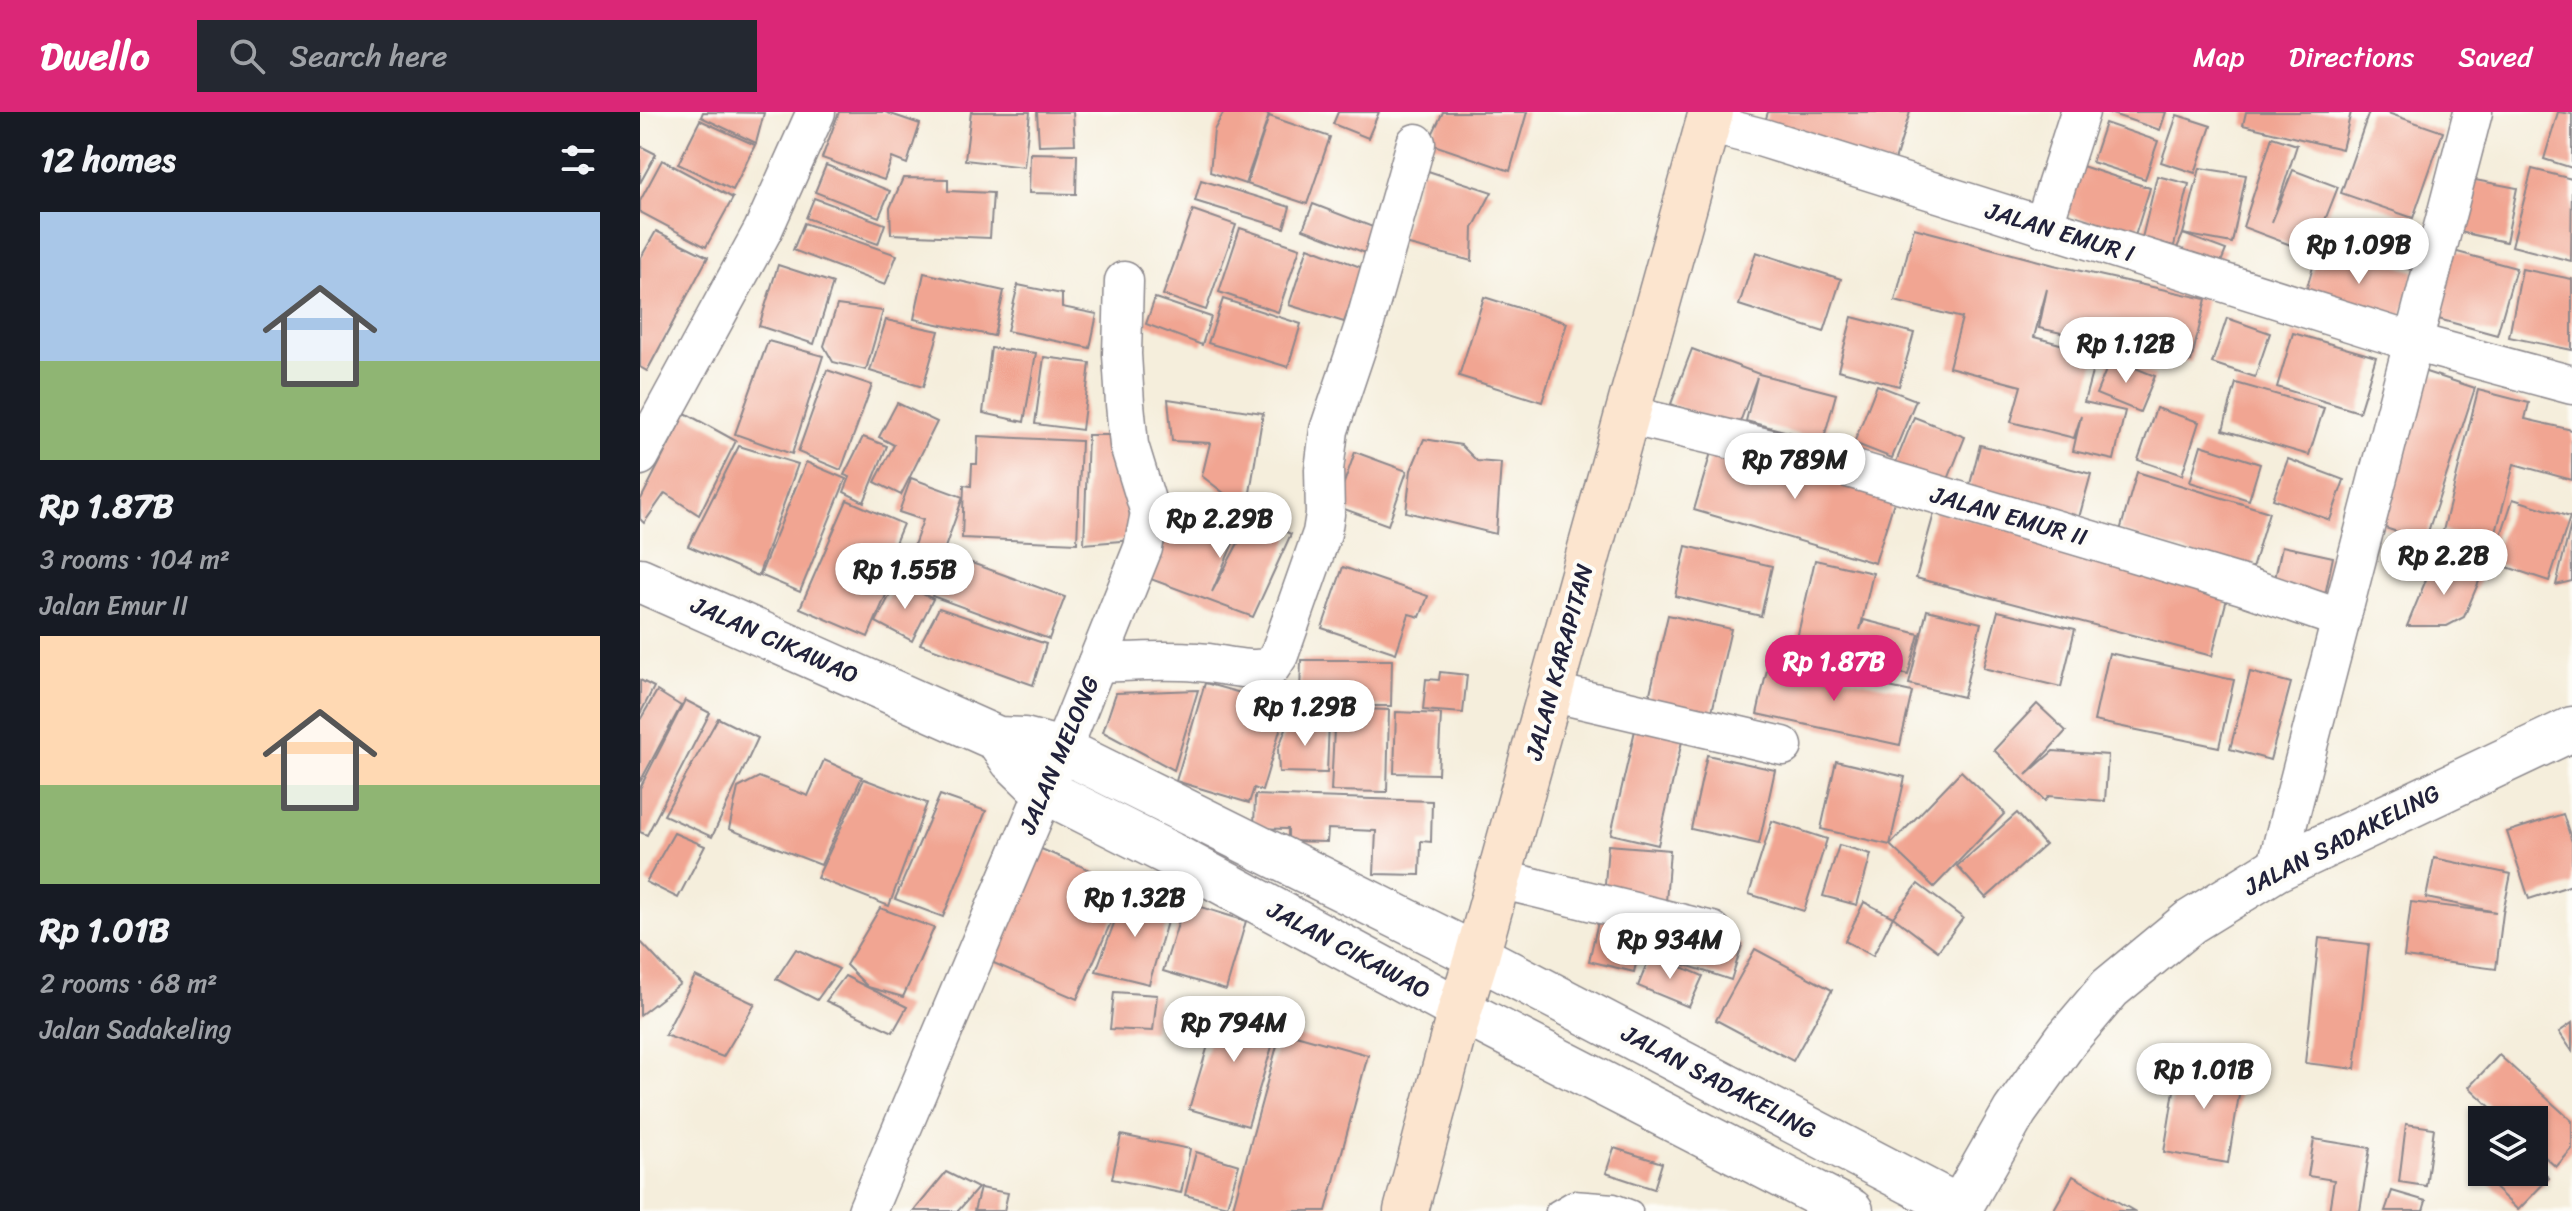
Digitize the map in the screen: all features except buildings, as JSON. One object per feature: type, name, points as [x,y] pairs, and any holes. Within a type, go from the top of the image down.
[{"type":"main road","name":"JALAN KARAPITAN","points":[[1406,1211],[1710,118]]},
{"type":"street","points":[[640,456],[763,230],[816,112]]},
{"type":"street","points":[[2043,227],[2080,112]]},
{"type":"street","points":[[2276,869],[2473,112]]},
{"type":"street","name":"JALAN EMUR I","points":[[1710,118],[1763,138],[2413,342],[2572,385]]},
{"type":"street","points":[[1097,663],[1180,660],[1222,663],[1256,671],[1271,667],[1279,655],[1322,533],[1329,430],[1365,323],[1416,143]]},
{"type":"street","name":"JALAN MELONG","points":[[867,1211],[1062,750],[1143,548],[1150,513],[1129,445],[1122,354],[1124,281]]},
{"type":"street","name":"JALAN EMUR II","points":[[1627,415],[1835,464],[2242,585],[2341,619]]},
{"type":"street","name":"JALAN CIKAWAO","points":[[640,580],[998,739],[1024,740],[1062,750],[1477,956]]},
{"type":"street","points":[[1550,692],[1783,746]]},
{"type":"street","name":"JALAN SADAKELING","points":[[1477,956],[1959,1209],[2015,1111],[2066,1040],[2110,988],[2190,922],[2276,869],[2572,729]]},
{"type":"street","name":"JALAN CIKAWAO","points":[[998,739],[1012,760],[1043,790],[1170,854],[1460,1010]]},
{"type":"street","points":[[1499,879],[1712,931]]},
{"type":"street","points":[[1460,1010],[1851,1211]]},
{"type":"lane","points":[[1556,1211],[1573,1201],[1614,1204],[1632,1211]]}]
